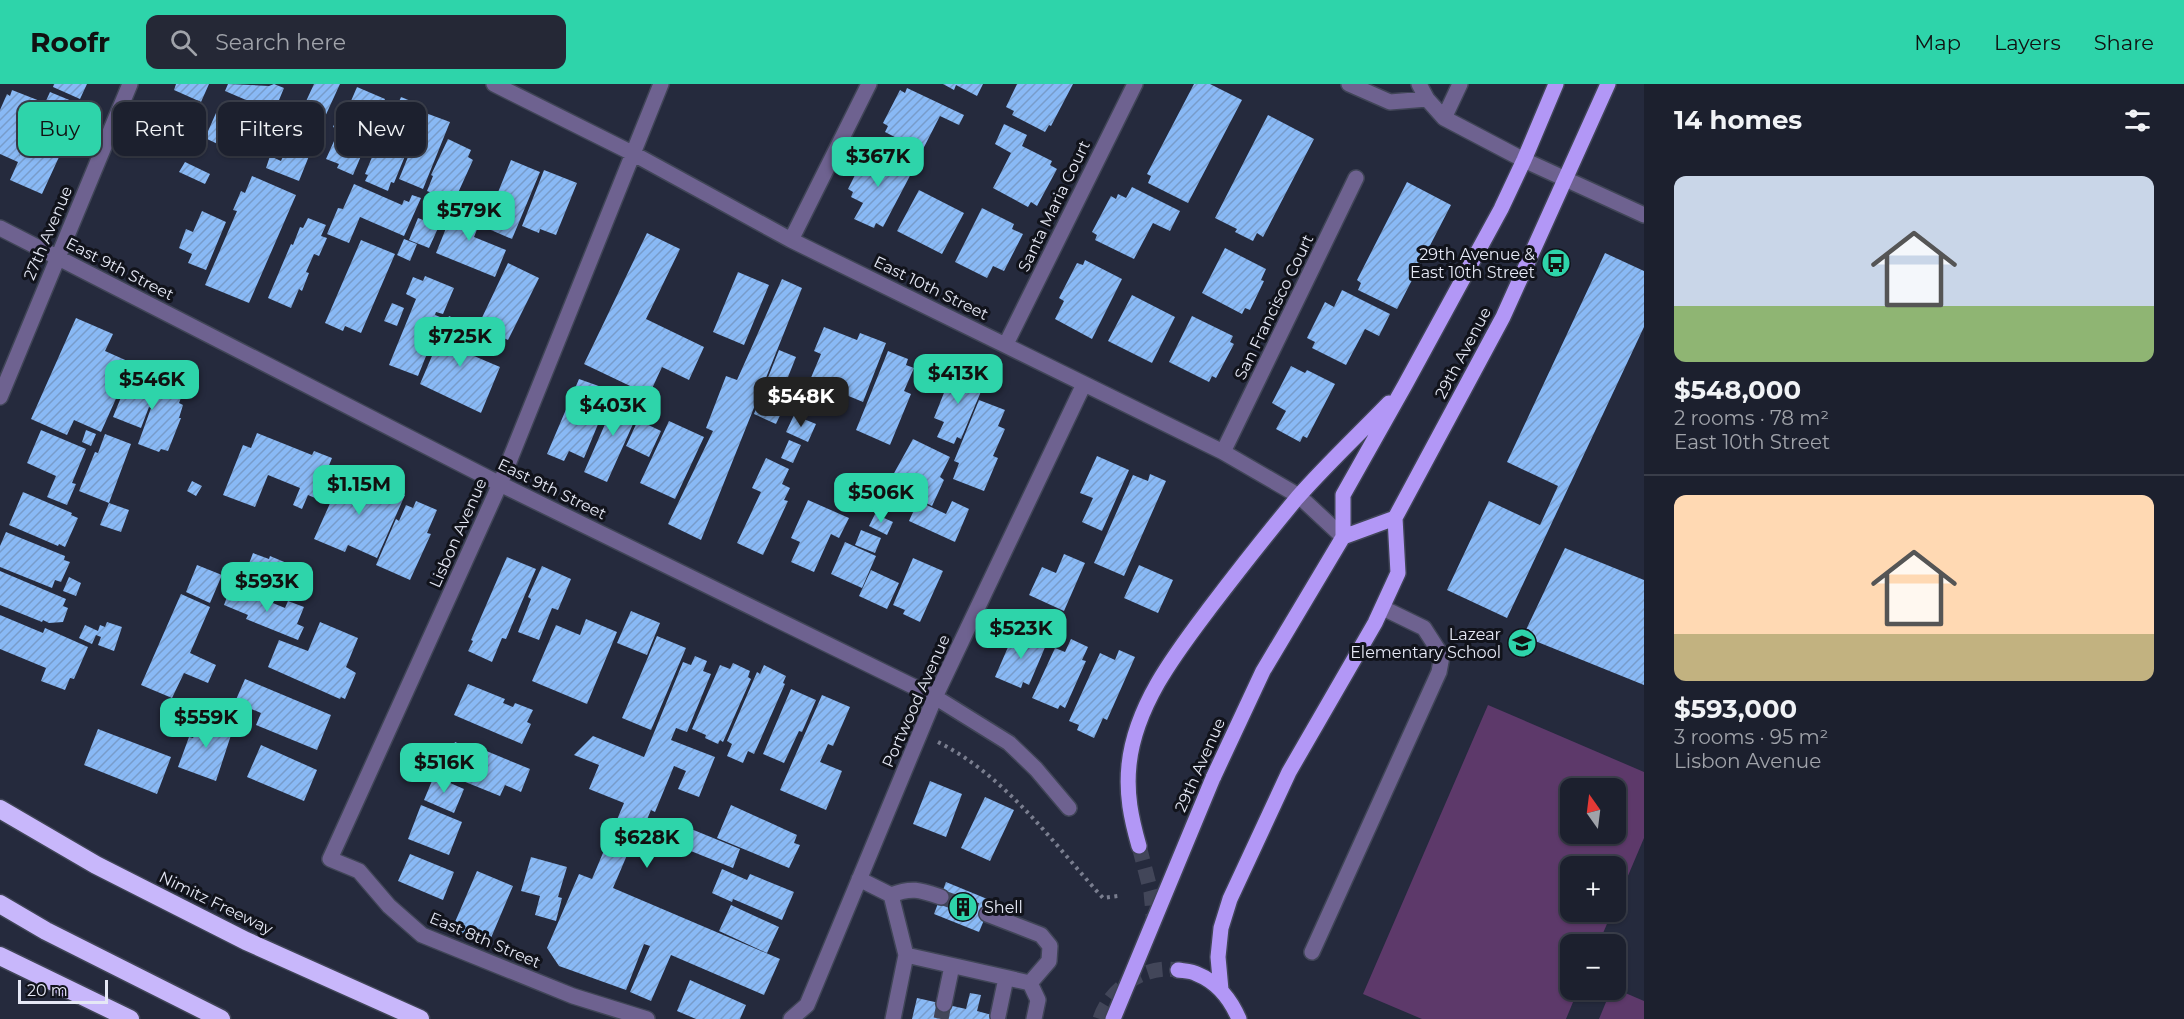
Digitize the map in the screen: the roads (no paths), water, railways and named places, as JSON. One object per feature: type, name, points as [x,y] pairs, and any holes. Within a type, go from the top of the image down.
[{"type":"highway","name":"Nimitz Freeway","points":[[0,809],[96,865],[246,941],[420,1019]]},
{"type":"highway","points":[[0,904],[46,931],[221,1019]]},
{"type":"highway","points":[[0,956],[130,1019]]},
{"type":"main road","points":[[1221,990],[1218,957],[1221,928],[1230,899],[1289,772],[1383,608],[1398,573],[1395,518],[1343,537],[1343,495],[1406,385],[1501,209],[1556,84]]},
{"type":"main road","name":"29th Avenue","points":[[1395,518],[1503,317],[1567,180],[1608,84]]},
{"type":"main road","points":[[1139,846],[1128,807],[1129,764],[1138,727],[1156,685],[1192,632],[1250,555],[1299,496],[1406,385]]},
{"type":"main road","name":"29th Avenue","points":[[1117,1015],[1213,778],[1263,671],[1343,537]]},
{"type":"main road","points":[[1178,970],[1197,973],[1221,990],[1233,1004],[1239,1019]]},
{"type":"street","name":"27th Avenue","points":[[0,397],[130,84]]},
{"type":"street","name":"East 10th Street","points":[[494,84],[632,153],[791,240],[1224,452],[1299,496],[1343,537]]},
{"type":"street","name":"Lisbon Avenue","points":[[330,859],[500,484],[661,84]]},
{"type":"street","points":[[791,240],[869,84]]},
{"type":"street","name":"Santa Maria Court","points":[[1006,344],[1135,84]]},
{"type":"street","points":[[1349,84],[1390,102],[1428,99]]},
{"type":"street","points":[[1419,84],[1444,118],[1524,160],[1644,215]]},
{"type":"street","points":[[1444,118],[1460,84]]},
{"type":"street","name":"San Francisco Court","points":[[1224,452],[1356,178]]},
{"type":"street","name":"East 9th Street","points":[[0,228],[500,484],[935,696],[1009,743],[1036,769],[1069,808]]},
{"type":"street","name":"Portwood Avenue","points":[[791,1019],[807,1005],[935,696],[1084,384]]},
{"type":"street","points":[[1312,952],[1439,672],[1442,656],[1424,628],[1383,608]]},
{"type":"street","name":"East 8th Street","points":[[330,859],[359,871],[389,906],[422,935],[573,996],[647,1019]]},
{"type":"street","points":[[859,879],[891,895],[907,889],[922,890],[941,897]]},
{"type":"street","points":[[891,895],[906,956],[893,1019]]},
{"type":"street","points":[[987,914],[1041,935],[1050,945],[1049,961],[1030,983]]},
{"type":"street","points":[[906,956],[1030,983]]},
{"type":"street","points":[[944,1004],[952,966]]},
{"type":"street","points":[[998,1016],[1006,978]]},
{"type":"street","points":[[1030,983],[1038,1000],[1034,1019]]},
{"type":"tunnel","points":[[1139,846],[1151,892],[1154,925]]},
{"type":"tunnel","points":[[941,897],[987,914]]},
{"type":"tunnel","points":[[1100,1019],[1112,997],[1130,981],[1153,971],[1178,970]]},
{"type":"tunnel","points":[[941,1019],[944,1004]]},
{"type":"place","name":"29th Avenue & East 10th Street","points":[[1556,263]]},
{"type":"place","name":"Lazear Elementary School","points":[[1522,643]]},
{"type":"place","name":"Shell","points":[[963,907]]}]
